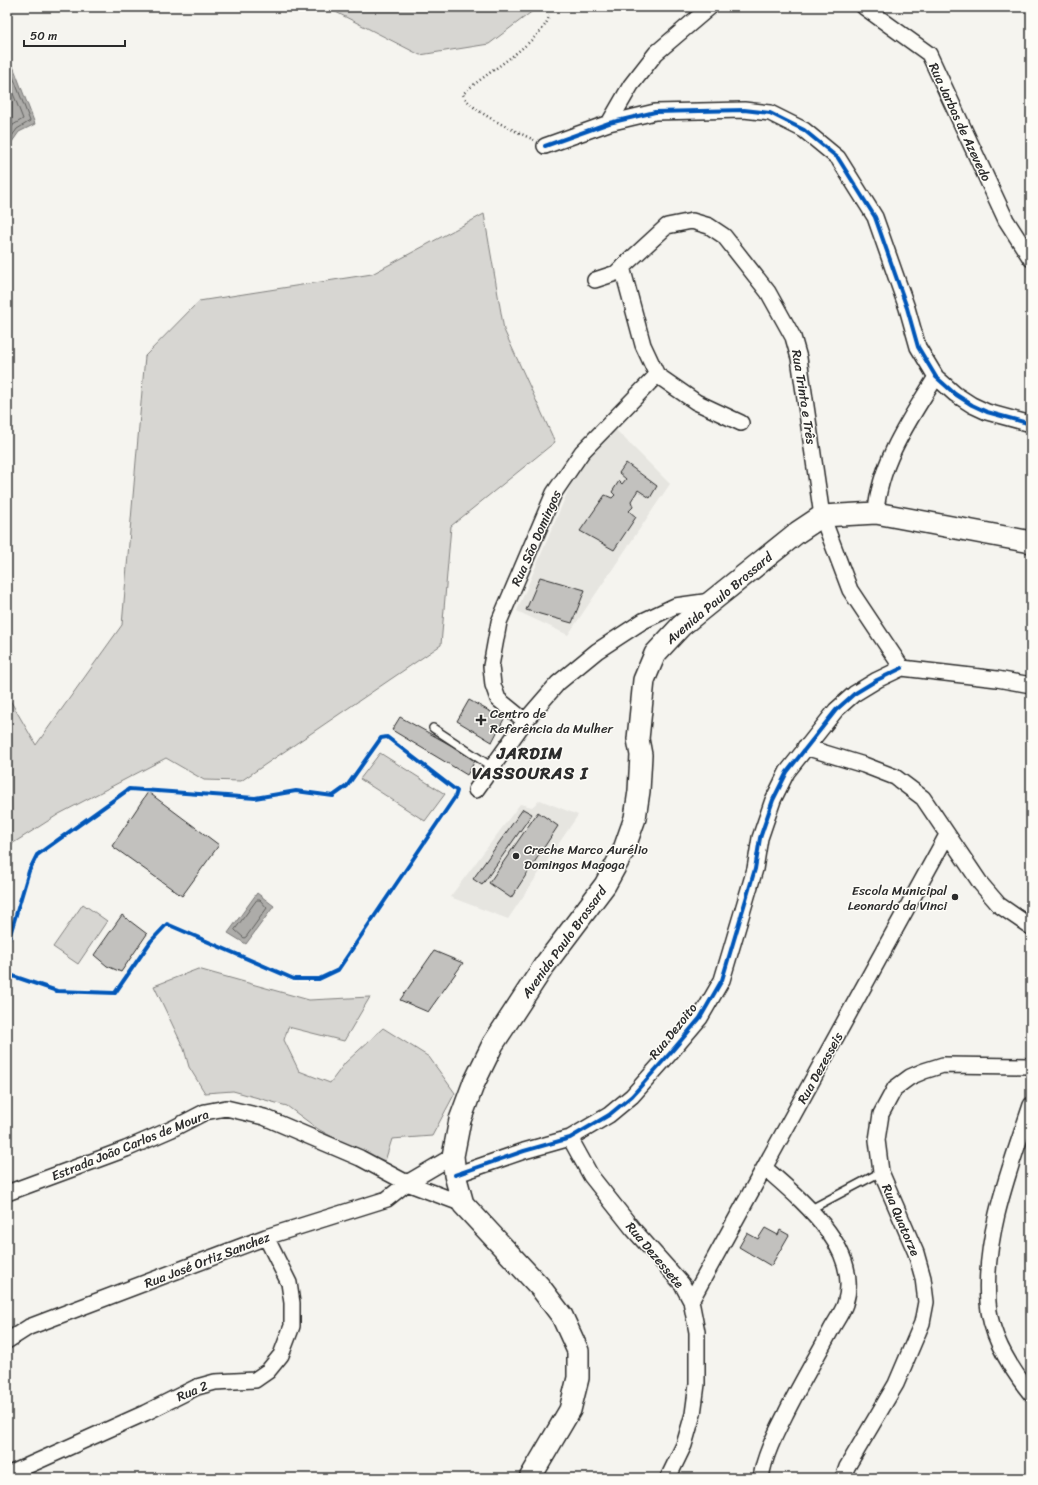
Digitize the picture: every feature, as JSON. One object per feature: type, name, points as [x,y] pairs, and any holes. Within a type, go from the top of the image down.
[{"type":"main road","points":[[822,516],[876,513],[1031,542]]},
{"type":"main road","name":"Avenida Paulo Brossard","points":[[530,1478],[570,1410],[578,1378],[578,1351],[562,1316],[540,1287],[463,1204],[454,1165],[460,1120],[473,1084],[493,1044],[544,966],[605,885],[623,852],[635,818],[639,792],[641,755],[638,739],[644,680],[655,654],[681,626],[798,532],[822,516]]},
{"type":"street","points":[[609,123],[631,86],[656,53],[710,7]]},
{"type":"street","name":"Rua Jarbas de Azevedo","points":[[864,7],[929,54],[1006,220],[1031,259]]},
{"type":"street","points":[[545,146],[609,123],[655,112],[744,110],[770,113],[804,130],[838,158],[875,217],[908,308],[918,347],[936,377],[955,394],[972,405],[987,412],[1031,424]]},
{"type":"street","name":"Rua Trinta e Três","points":[[595,280],[616,272],[667,226],[692,221],[709,226],[724,236],[768,292],[794,337],[799,358],[822,516],[850,590],[902,668]]},
{"type":"street","points":[[622,267],[643,345],[657,375],[696,402],[741,423]]},
{"type":"street","name":"Rua São Domingos","points":[[525,721],[498,699],[492,685],[491,666],[499,622],[554,493],[582,452],[657,375]]},
{"type":"street","points":[[876,513],[877,494],[887,465],[911,417],[936,377]]},
{"type":"street","points":[[476,790],[525,721],[558,683],[597,651],[643,621],[675,606],[712,601]]},
{"type":"street","points":[[902,668],[997,679],[1031,685]]},
{"type":"street","name":"Rua Dezoito","points":[[454,1165],[524,1150],[570,1138],[609,1115],[632,1096],[700,1018],[722,980],[755,869],[760,838],[773,800],[787,772],[836,710],[854,694],[877,680],[902,668]]},
{"type":"street","points":[[806,747],[864,765],[895,777],[923,798],[947,836],[981,884],[999,905],[1031,927]]},
{"type":"street","name":"Rua Dezesseis","points":[[691,1301],[947,836]]},
{"type":"street","name":"Rua Quatorze","points":[[843,1478],[847,1467],[896,1384],[922,1323],[926,1302],[923,1278],[916,1253],[881,1172],[877,1140],[881,1114],[895,1088],[910,1077],[943,1065],[1031,1066]]},
{"type":"street","points":[[1031,1104],[998,1209],[988,1271],[988,1303],[995,1331],[1008,1363],[1031,1394]]},
{"type":"street","name":"Estrada João Carlos de Moura","points":[[7,1193],[126,1149],[172,1129],[205,1112],[226,1108],[264,1117],[360,1158],[407,1182],[463,1204]]},
{"type":"street","name":"Rua Dezessete","points":[[570,1138],[591,1176],[633,1229],[682,1284],[691,1301],[697,1332],[697,1384],[692,1414],[684,1445],[668,1478]]},
{"type":"street","name":"Rua José Ortiz Sanchez","points":[[7,1340],[29,1327],[266,1237],[387,1199],[407,1182],[454,1165]]},
{"type":"street","points":[[762,1478],[762,1470],[776,1433],[800,1385],[845,1303],[848,1280],[842,1257],[830,1234],[812,1209],[765,1168]]},
{"type":"street","name":"Rua 2","points":[[7,1475],[145,1413],[197,1387],[215,1382],[255,1380],[268,1371],[281,1354],[292,1326],[292,1303],[289,1283],[266,1237]]},
{"type":"lane","points":[[433,728],[492,767]]},
{"type":"lane","points":[[812,1209],[881,1172]]},
{"type":"path","points":[[545,146],[478,110],[466,101],[463,94],[473,84],[519,51],[541,30],[548,21],[549,15]]},
{"type":"shaded area","points":[[326,7],[538,7],[489,44],[420,55]]},
{"type":"shaded area","points":[[484,214],[504,330],[555,442],[451,526],[441,645],[241,781],[204,780],[166,758],[59,814],[7,847],[7,695],[36,745],[122,625],[145,356],[199,301],[372,274]]},
{"type":"shaded area","points":[[614,428],[670,484],[568,635],[517,611],[576,472]]},
{"type":"shaded area","points":[[380,753],[445,794],[425,821],[360,779]]},
{"type":"shaded area","name":"Creche Marco Aurélio Domingos Magoga","points":[[540,800],[578,815],[508,919],[450,897],[520,804],[532,807]]},
{"type":"shaded area","points":[[83,904],[107,921],[78,964],[53,947]]},
{"type":"shaded area","points":[[198,969],[309,1000],[370,997],[344,1041],[288,1027],[284,1040],[299,1071],[330,1083],[345,1063],[383,1028],[429,1057],[455,1093],[432,1136],[392,1139],[385,1161],[354,1149],[318,1129],[287,1106],[233,1091],[205,1093],[189,1067],[184,1049],[154,986]]},
{"type":"water","points":[[13,66],[35,124],[19,132],[7,149],[7,70]]},
{"type":"water","points":[[257,893],[274,906],[246,944],[228,933]]},
{"type":"building","points":[[626,463],[657,486],[650,498],[638,490],[631,501],[633,507],[629,511],[636,517],[614,550],[580,531],[605,495],[612,498],[615,495],[612,492],[619,481],[622,484],[626,479],[619,473]]},
{"type":"building","points":[[540,577],[585,590],[572,623],[526,610]]},
{"type":"building","name":"Centro de Referência da Mulher","points":[[469,700],[504,719],[492,742],[457,721]]},
{"type":"building","points":[[400,717],[476,759],[467,775],[392,730]]},
{"type":"building","points":[[148,792],[219,845],[182,896],[112,846]]},
{"type":"building","points":[[523,809],[532,814],[482,885],[473,879]]},
{"type":"building","points":[[538,812],[558,826],[511,898],[489,883]]},
{"type":"building","points":[[122,915],[147,934],[121,972],[107,966],[94,955]]},
{"type":"building","points":[[434,951],[463,963],[428,1012],[400,1000]]},
{"type":"building","points":[[765,1228],[778,1235],[780,1230],[789,1235],[771,1266],[739,1247],[747,1233],[758,1239]]},
{"type":"cycle path","points":[[545,146],[609,123],[655,112],[744,110],[770,113],[804,130],[838,158],[875,217],[907,308],[918,347],[936,377],[955,394],[972,405],[987,412],[1031,424]]},
{"type":"cycle path","points":[[455,1175],[524,1151],[570,1138],[609,1115],[632,1096],[672,1051],[700,1018],[722,980],[755,869],[760,838],[773,800],[787,772],[836,710],[854,694],[877,680],[902,668]]},
{"type":"cycle path","points":[[7,945],[29,871],[37,855],[129,789],[255,798],[296,791],[333,796],[347,786],[381,738],[387,737],[457,791],[455,797],[338,970],[319,979],[294,979],[167,924],[151,941],[115,993],[57,991],[7,974]]},
{"type":"place","name":"Centro de Referência da Mulher","points":[[481,720]]},
{"type":"place","name":"Creche Marco Aurélio Domingos Magoga","points":[[516,856]]},
{"type":"place","name":"Escola Municipal Leonardo da Vinci","points":[[955,897]]},
{"type":"district","name":"JARDIM VASSOURAS I","points":[[530,763]]}]
